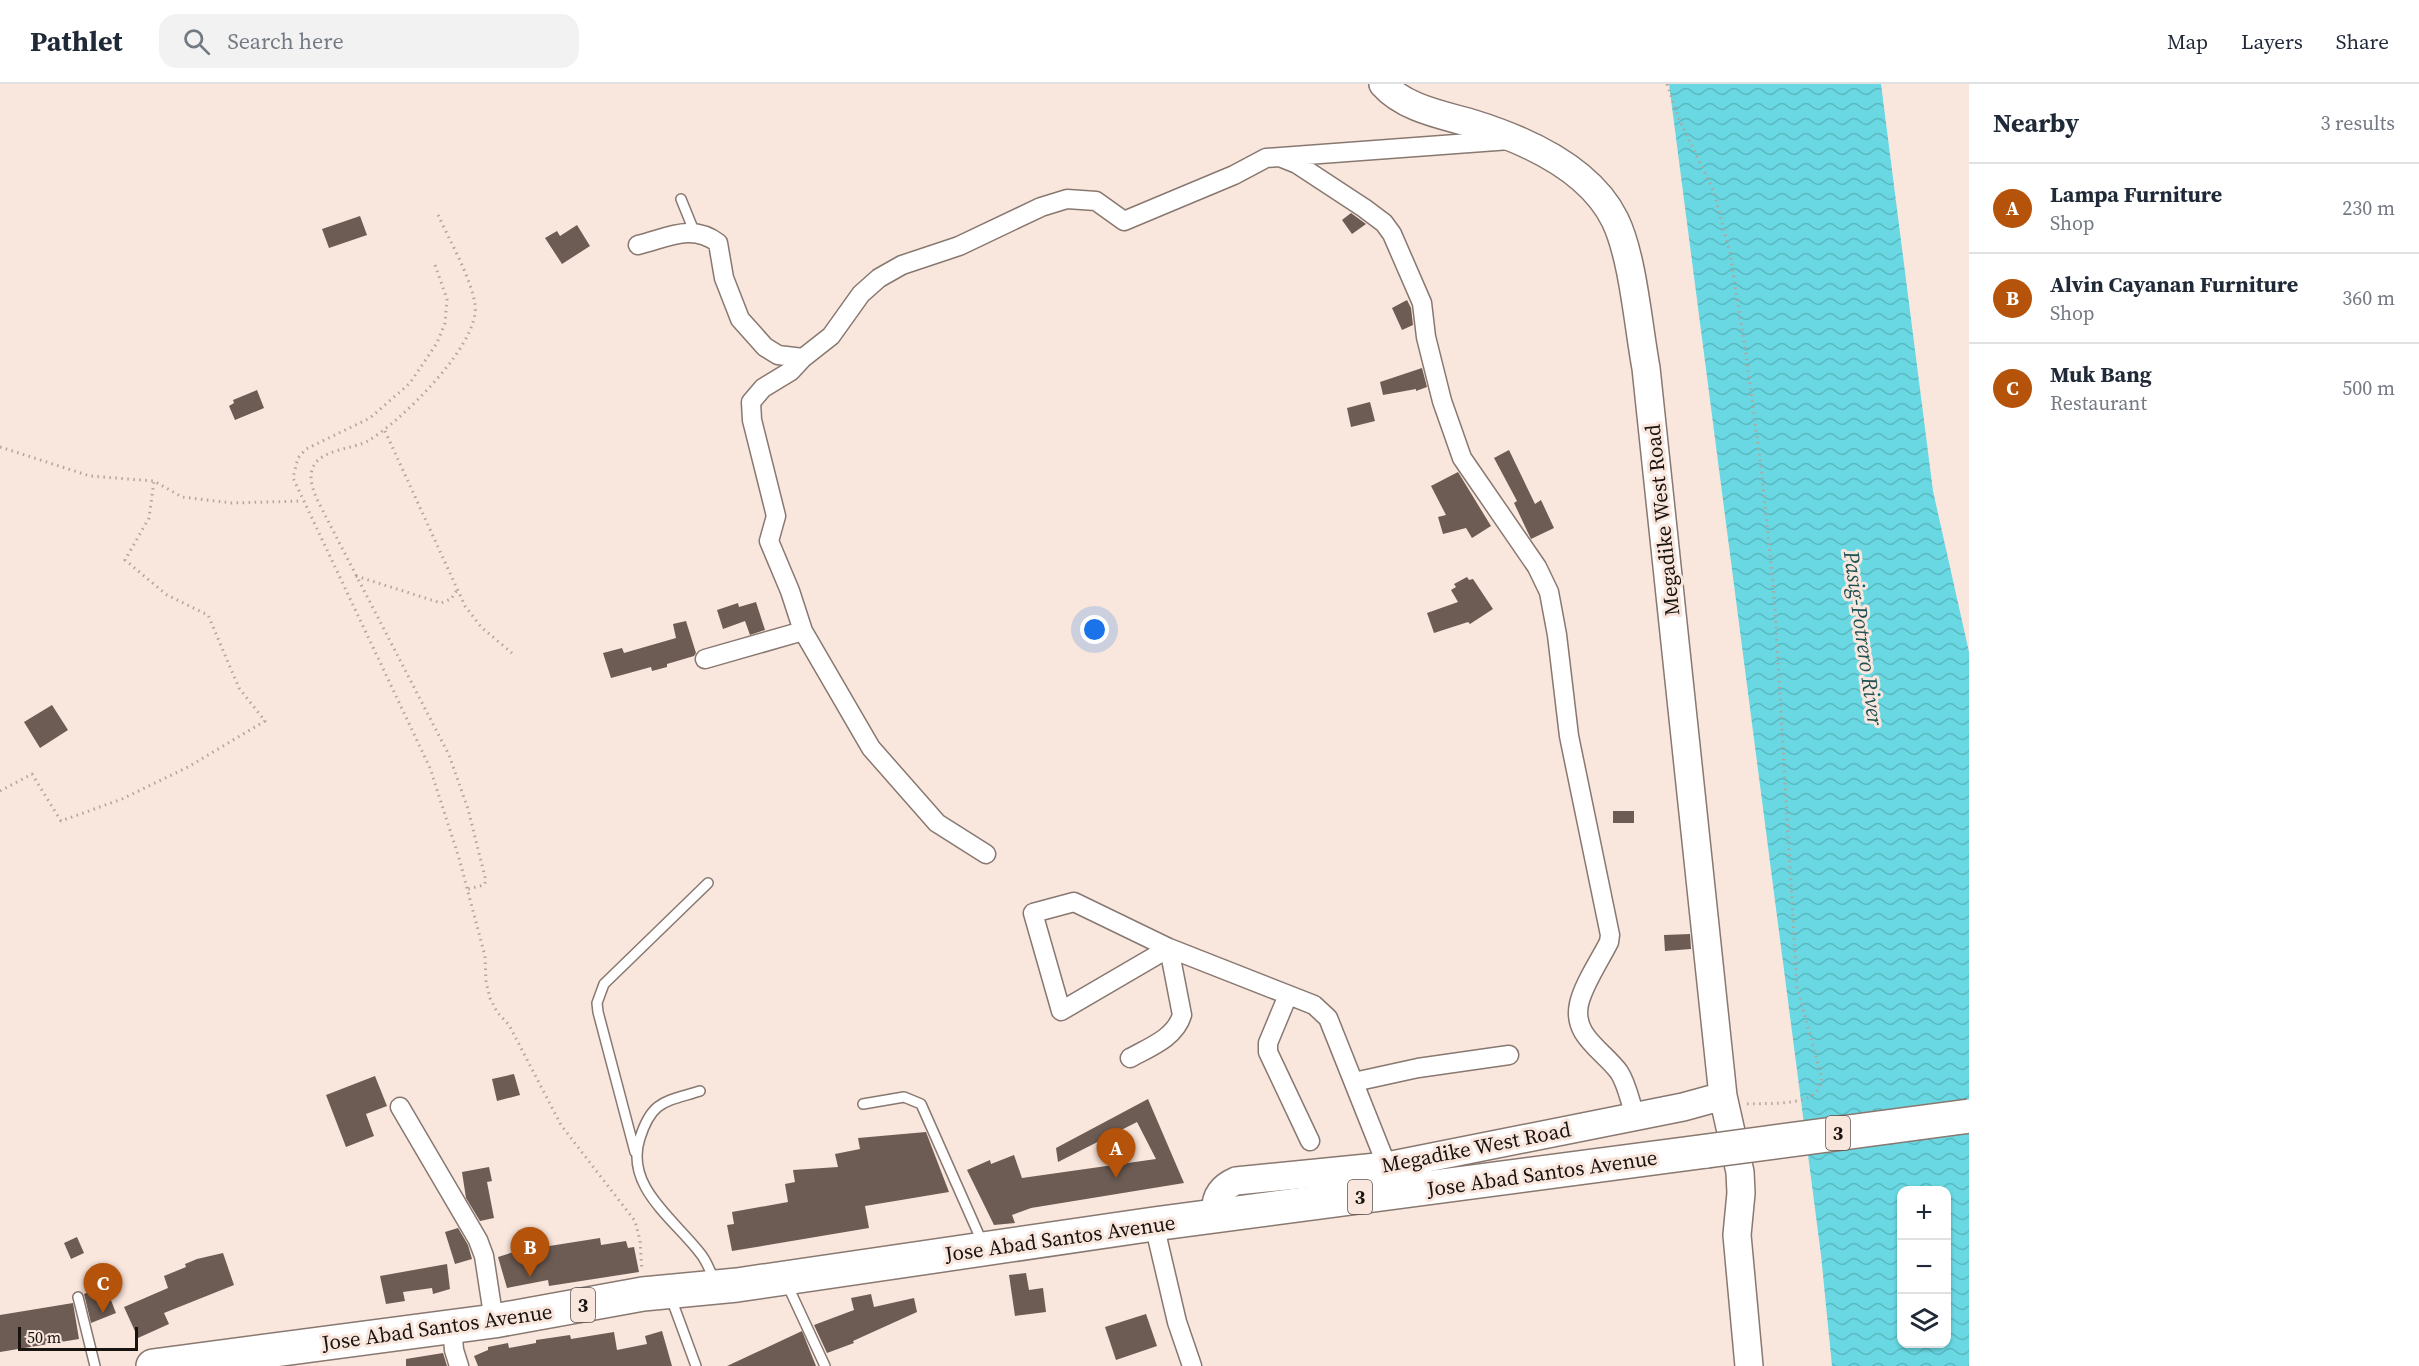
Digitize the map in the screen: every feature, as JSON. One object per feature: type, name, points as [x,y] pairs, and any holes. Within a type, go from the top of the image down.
[{"type":"highway","name":"Jose Abad Santos Avenue","points":[[171,1365],[494,1321],[656,1293],[783,1278],[1154,1224],[1969,1116]]},
{"type":"street","name":"Megadike West Road","points":[[1383,84],[1402,100],[1518,140],[1577,173],[1591,187],[1614,220],[1626,254],[1646,368],[1724,1101],[1740,1172],[1741,1193],[1737,1235],[1749,1366]]},
{"type":"street","points":[[986,854],[937,823],[871,748],[804,631],[769,541],[776,516],[752,420],[751,402],[763,388],[791,371],[803,358],[831,336],[861,294],[879,278],[902,265],[959,246],[1041,207],[1067,199],[1096,201],[1124,221],[1234,175],[1266,158],[1518,140]]},
{"type":"street","points":[[1280,156],[1297,164],[1357,203],[1384,223],[1392,234],[1422,303],[1426,337],[1442,401],[1462,458],[1537,567],[1549,592],[1557,635],[1569,736],[1610,935],[1609,942],[1580,1001],[1579,1016],[1581,1028],[1588,1041],[1620,1074],[1635,1115]]},
{"type":"street","points":[[638,245],[694,231],[708,235],[718,243],[724,278],[741,319],[765,346],[778,355],[803,358]]},
{"type":"street","points":[[705,659],[804,631]]},
{"type":"street","points":[[1169,948],[1061,1011],[1033,913],[1074,902],[1169,948],[1314,1005],[1328,1018],[1387,1166]]},
{"type":"street","points":[[1130,1058],[1169,1035],[1179,1024],[1182,1015],[1169,948]]},
{"type":"street","points":[[1288,995],[1268,1043],[1268,1052],[1310,1140]]},
{"type":"street","points":[[1354,1082],[1418,1068],[1509,1055]]},
{"type":"street","name":"Megadike West Road","points":[[1216,1216],[1216,1199],[1221,1190],[1236,1181],[1387,1166],[1635,1115],[1724,1101]]},
{"type":"street","points":[[400,1107],[478,1240],[484,1256],[494,1321]]},
{"type":"street","points":[[1154,1224],[1177,1322],[1192,1366]]},
{"type":"street","points":[[452,1326],[454,1350],[459,1366]]},
{"type":"lane","points":[[681,199],[694,231]]},
{"type":"lane","points":[[708,883],[604,984],[597,1003],[640,1174],[658,1207],[702,1254],[718,1287]]},
{"type":"lane","points":[[635,1152],[645,1122],[653,1109],[665,1102],[700,1091]]},
{"type":"lane","points":[[862,1104],[904,1097],[921,1104],[985,1249]]},
{"type":"lane","points":[[783,1278],[825,1366]]},
{"type":"lane","points":[[656,1293],[696,1366]]},
{"type":"lane","points":[[78,1297],[95,1366]]},
{"type":"path","points":[[1667,84],[1678,119],[1714,192],[1730,253],[1741,320],[1762,475],[1774,594],[1797,987],[1822,1079],[1817,1092],[1808,1098],[1795,1101],[1724,1101]]},
{"type":"path","points":[[438,215],[459,259],[475,305],[470,328],[461,348],[435,381],[385,430],[364,443],[326,456],[315,464],[311,476],[313,489],[355,576],[449,755],[456,773],[468,809],[486,881],[484,885],[468,890]]},
{"type":"path","points":[[435,265],[447,299],[445,323],[437,343],[410,383],[370,418],[306,449],[298,458],[293,478],[430,768],[468,890],[485,956],[486,982],[490,998],[497,1012],[509,1025],[561,1125],[635,1221],[656,1293]]},
{"type":"path","points":[[385,430],[465,606],[481,627],[512,653]]},
{"type":"path","points":[[0,447],[90,476],[154,481],[182,497],[232,503],[302,501]]},
{"type":"path","points":[[0,791],[32,774],[60,820],[122,799],[188,766],[265,721],[239,688],[208,615],[167,595],[125,560],[149,518],[154,481]]},
{"type":"path","points":[[355,576],[441,603],[451,599],[458,589]]},
{"type":"water","name":"Pasig-Potrero River","points":[[1669,84],[1881,84],[1933,491],[1969,652],[1969,1366],[1832,1366],[1821,1255]]},
{"type":"building","points":[[1351,213],[1366,224],[1352,234],[1342,220]]},
{"type":"building","points":[[360,216],[367,235],[329,248],[322,229]]},
{"type":"building","points":[[577,225],[590,246],[562,264],[545,238],[557,231],[560,236]]},
{"type":"building","points":[[1407,300],[1411,308],[1413,325],[1402,330],[1392,308]]},
{"type":"building","points":[[1422,368],[1427,387],[1416,391],[1416,389],[1383,395],[1380,382]]},
{"type":"building","points":[[257,390],[264,408],[235,420],[229,406],[234,403],[233,400]]},
{"type":"building","points":[[1370,402],[1375,421],[1351,427],[1347,408]]},
{"type":"building","points":[[1509,450],[1535,504],[1541,500],[1554,528],[1531,539],[1514,503],[1517,501],[1494,458]]},
{"type":"building","points":[[1458,472],[1491,526],[1472,538],[1466,528],[1443,534],[1438,517],[1446,515],[1431,486]]},
{"type":"building","points":[[1467,577],[1469,580],[1473,579],[1493,609],[1470,624],[1468,622],[1434,633],[1427,613],[1458,602],[1451,590],[1456,587],[1454,584]]},
{"type":"building","points":[[756,602],[765,630],[750,635],[745,621],[723,629],[717,610],[738,603],[739,607]]},
{"type":"building","points":[[686,621],[696,653],[694,656],[652,671],[651,667],[611,678],[603,653],[622,648],[624,653],[676,638],[673,624]]},
{"type":"building","points":[[52,705],[68,730],[40,748],[24,722]]},
{"type":"building","points":[[1613,811],[1634,811],[1634,823],[1613,823]]},
{"type":"building","points":[[1690,934],[1691,949],[1665,951],[1664,935]]},
{"type":"building","points":[[514,1074],[520,1095],[497,1101],[492,1079]]},
{"type":"building","points":[[375,1076],[387,1106],[366,1114],[374,1136],[346,1147],[326,1095]]},
{"type":"building","points":[[1148,1099],[1184,1183],[1031,1208],[1012,1215],[1015,1223],[994,1225],[967,1170],[990,1160],[991,1164],[1014,1155],[1022,1178],[1156,1159],[1137,1122],[1058,1162],[1056,1148]]},
{"type":"building","points":[[926,1132],[949,1192],[865,1206],[869,1228],[732,1251],[727,1225],[734,1224],[732,1212],[788,1202],[785,1184],[795,1182],[793,1170],[838,1167],[835,1154],[860,1149],[858,1138]]},
{"type":"building","points":[[489,1167],[492,1181],[487,1182],[494,1218],[480,1221],[466,1198],[462,1172]]},
{"type":"building","points":[[458,1228],[468,1245],[472,1259],[455,1264],[445,1232]]},
{"type":"building","points":[[77,1237],[84,1253],[71,1259],[64,1243]]},
{"type":"building","points":[[600,1238],[601,1245],[626,1241],[628,1248],[634,1247],[639,1272],[549,1286],[548,1280],[507,1288],[498,1257],[517,1251],[518,1256],[544,1252],[543,1247]]},
{"type":"building","points":[[223,1253],[234,1285],[164,1313],[169,1324],[138,1338],[124,1307],[168,1288],[164,1276],[186,1267],[185,1264]]},
{"type":"building","points":[[447,1264],[450,1289],[433,1294],[432,1288],[403,1292],[405,1301],[386,1304],[380,1276]]},
{"type":"building","points":[[1026,1273],[1029,1290],[1043,1288],[1046,1312],[1015,1316],[1009,1275]]},
{"type":"building","points":[[105,1285],[116,1313],[91,1323],[84,1294]]},
{"type":"building","points":[[871,1294],[874,1307],[914,1298],[917,1312],[853,1341],[854,1343],[827,1353],[814,1325],[854,1310],[851,1298]]},
{"type":"building","points":[[73,1303],[79,1339],[0,1352],[0,1315]]},
{"type":"building","points":[[1146,1314],[1157,1346],[1116,1360],[1105,1327]]},
{"type":"building","points":[[662,1331],[672,1366],[478,1366],[474,1356],[488,1350],[488,1347],[508,1343],[509,1348],[536,1343],[536,1340],[570,1335],[571,1339],[614,1332],[617,1350],[647,1344],[645,1336]]},
{"type":"building","points":[[802,1331],[816,1366],[727,1366]]},
{"type":"building","points":[[443,1353],[447,1366],[406,1366],[406,1359]]},
{"type":"place","name":"Lampa Furniture","points":[[1116,1178]]},
{"type":"place","name":"Alvin Cayanan Furniture","points":[[530,1277]]},
{"type":"place","name":"Muk Bang","points":[[103,1313]]}]
